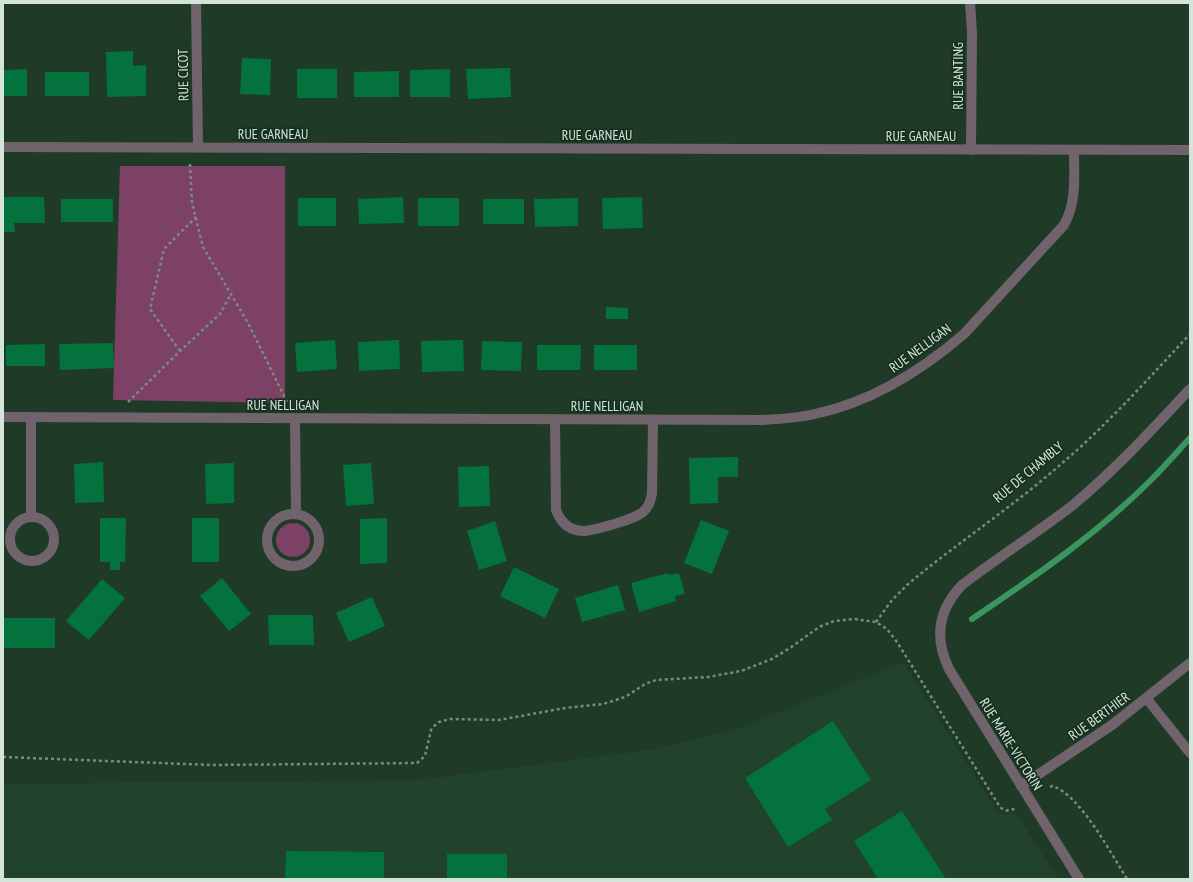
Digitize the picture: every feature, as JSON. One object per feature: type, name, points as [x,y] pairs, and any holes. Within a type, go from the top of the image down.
[{"type":"street","name":"RUE CICOT","points":[[194,148],[196,3]]},
{"type":"street","name":"RUE BANTING","points":[[970,3],[972,32],[971,150]]},
{"type":"street","name":"RUE GARNEAU","points":[[3,147],[1074,151],[1190,150]]},
{"type":"street","name":"RUE NELLIGAN","points":[[3,417],[763,420],[809,415],[847,405],[892,385],[908,376],[947,349],[964,334],[1064,225],[1073,203],[1074,151]]},
{"type":"street","name":"RUE MARIE-VICTORIN","points":[[1079,879],[959,688],[945,661],[940,643],[939,634],[942,616],[950,599],[962,585],[1041,529],[1089,490],[1145,438],[1190,389]]},
{"type":"street","points":[[31,417],[31,517]]},
{"type":"street","points":[[295,419],[296,514]]},
{"type":"street","points":[[555,420],[556,510],[561,520],[569,527],[574,530],[585,531],[633,517],[643,512],[647,508],[650,503],[652,493],[653,420]]},
{"type":"street","points":[[288,514],[296,514],[305,517],[312,522],[317,529],[319,537],[318,546],[315,554],[309,561],[301,565],[285,565],[277,561],[272,554],[268,547],[267,538],[273,523],[288,514]]},
{"type":"street","points":[[31,517],[45,521],[54,534],[52,549],[48,555],[34,562],[20,558],[11,547],[10,541],[13,527],[18,522],[31,517]]},
{"type":"street","name":"RUE BERTHIER","points":[[1021,786],[1147,699],[1190,663]]},
{"type":"street","points":[[1147,699],[1190,753]]},
{"type":"path","points":[[194,148],[192,203],[203,247],[238,304],[295,419]]},
{"type":"path","points":[[180,351],[150,308],[164,249],[196,217]]},
{"type":"path","points":[[113,417],[220,314],[231,294]]},
{"type":"path","name":"RUE DE CHAMBLY","points":[[876,622],[881,614],[907,585],[1024,495],[1060,466],[1095,434],[1190,334]]},
{"type":"path","points":[[3,757],[212,765],[417,763],[426,756],[429,737],[433,727],[439,722],[450,719],[486,721],[511,719],[565,708],[613,701],[626,696],[645,684],[656,680],[708,677],[730,673],[752,667],[781,654],[810,633],[826,624],[854,619],[876,622],[887,629],[897,642],[1000,807],[1005,810],[1014,809]]},
{"type":"path","name":"RUE MARIE-VICTORIN","points":[[1052,786],[1064,791],[1085,814],[1127,879]]},
{"type":"shaded area","points":[[120,166],[285,166],[285,403],[113,400]]},
{"type":"shaded area","points":[[296,523],[303,525],[308,530],[310,540],[308,550],[303,555],[290,557],[283,555],[278,550],[276,537],[278,530],[283,525]]},
{"type":"shaded area","points":[[903,662],[995,808],[1000,813],[1006,815],[1016,813],[1058,879],[3,879],[3,784],[419,780],[649,750],[731,731]]},
{"type":"building","points":[[133,51],[133,66],[146,65],[146,96],[107,97],[106,52]]},
{"type":"building","points":[[242,58],[271,59],[270,95],[240,94]]},
{"type":"building","points":[[510,68],[511,97],[468,99],[466,69]]},
{"type":"building","points":[[27,69],[27,96],[3,96],[3,70]]},
{"type":"building","points":[[297,69],[337,69],[337,98],[297,98]]},
{"type":"building","points":[[450,69],[450,97],[410,97],[410,70]]},
{"type":"building","points":[[399,71],[399,97],[354,97],[354,72]]},
{"type":"building","points":[[45,72],[89,72],[89,96],[45,96]]},
{"type":"building","points":[[3,197],[44,197],[45,223],[14,223],[15,232],[3,232]]},
{"type":"building","points":[[403,197],[404,223],[359,224],[358,199]]},
{"type":"building","points":[[642,197],[643,228],[603,229],[602,198]]},
{"type":"building","points":[[298,198],[336,198],[336,226],[298,226]]},
{"type":"building","points":[[418,198],[459,198],[459,226],[418,226]]},
{"type":"building","points":[[578,198],[578,226],[535,227],[534,199]]},
{"type":"building","points":[[61,199],[113,199],[113,222],[61,222]]},
{"type":"building","points":[[483,199],[524,199],[524,224],[483,224]]},
{"type":"building","points":[[606,307],[628,308],[628,319],[606,319]]},
{"type":"building","points":[[335,340],[337,369],[297,372],[295,343]]},
{"type":"building","points":[[399,340],[400,369],[359,371],[358,342]]},
{"type":"building","points":[[463,340],[464,371],[422,372],[421,341]]},
{"type":"building","points":[[482,341],[522,342],[521,371],[481,370]]},
{"type":"building","points":[[113,343],[114,368],[60,370],[59,344]]},
{"type":"building","points":[[45,344],[45,366],[6,366],[6,345]]},
{"type":"building","points":[[537,345],[581,345],[580,370],[537,370]]},
{"type":"building","points":[[594,345],[637,345],[637,370],[594,370]]},
{"type":"building","points":[[738,457],[738,477],[718,477],[718,503],[690,504],[689,458]]},
{"type":"building","points":[[103,462],[104,502],[75,503],[74,464]]},
{"type":"building","points":[[234,463],[234,503],[206,504],[205,464]]},
{"type":"building","points":[[371,463],[374,504],[346,506],[343,465]]},
{"type":"building","points":[[489,466],[490,506],[459,507],[458,467]]},
{"type":"building","points":[[100,518],[126,518],[125,562],[120,562],[120,570],[110,570],[110,562],[100,562]]},
{"type":"building","points":[[192,518],[219,518],[219,562],[192,562]]},
{"type":"building","points":[[387,518],[387,563],[360,564],[360,519]]},
{"type":"building","points":[[701,520],[729,531],[712,574],[684,563]]},
{"type":"building","points":[[495,521],[507,561],[479,570],[467,531]]},
{"type":"building","points":[[514,567],[559,589],[545,618],[500,596]]},
{"type":"building","points":[[668,573],[669,575],[679,573],[685,594],[675,596],[676,601],[639,612],[631,583]]},
{"type":"building","points":[[222,578],[251,614],[229,631],[200,596]]},
{"type":"building","points":[[102,579],[125,598],[89,640],[66,621]]},
{"type":"building","points":[[618,585],[625,610],[582,622],[575,598]]},
{"type":"building","points":[[372,597],[385,626],[349,642],[336,613]]},
{"type":"building","points":[[268,615],[313,615],[314,645],[269,645]]},
{"type":"building","points":[[3,618],[55,618],[55,648],[3,648]]},
{"type":"building","points":[[833,721],[871,780],[825,809],[832,820],[788,847],[745,778]]},
{"type":"building","points":[[902,811],[946,879],[878,879],[854,841]]},
{"type":"building","points":[[286,851],[384,852],[384,879],[285,879]]},
{"type":"building","points":[[447,854],[507,854],[507,879],[447,879]]},
{"type":"waterway","points":[[972,619],[1042,571],[1109,519],[1151,480],[1190,438]]}]
